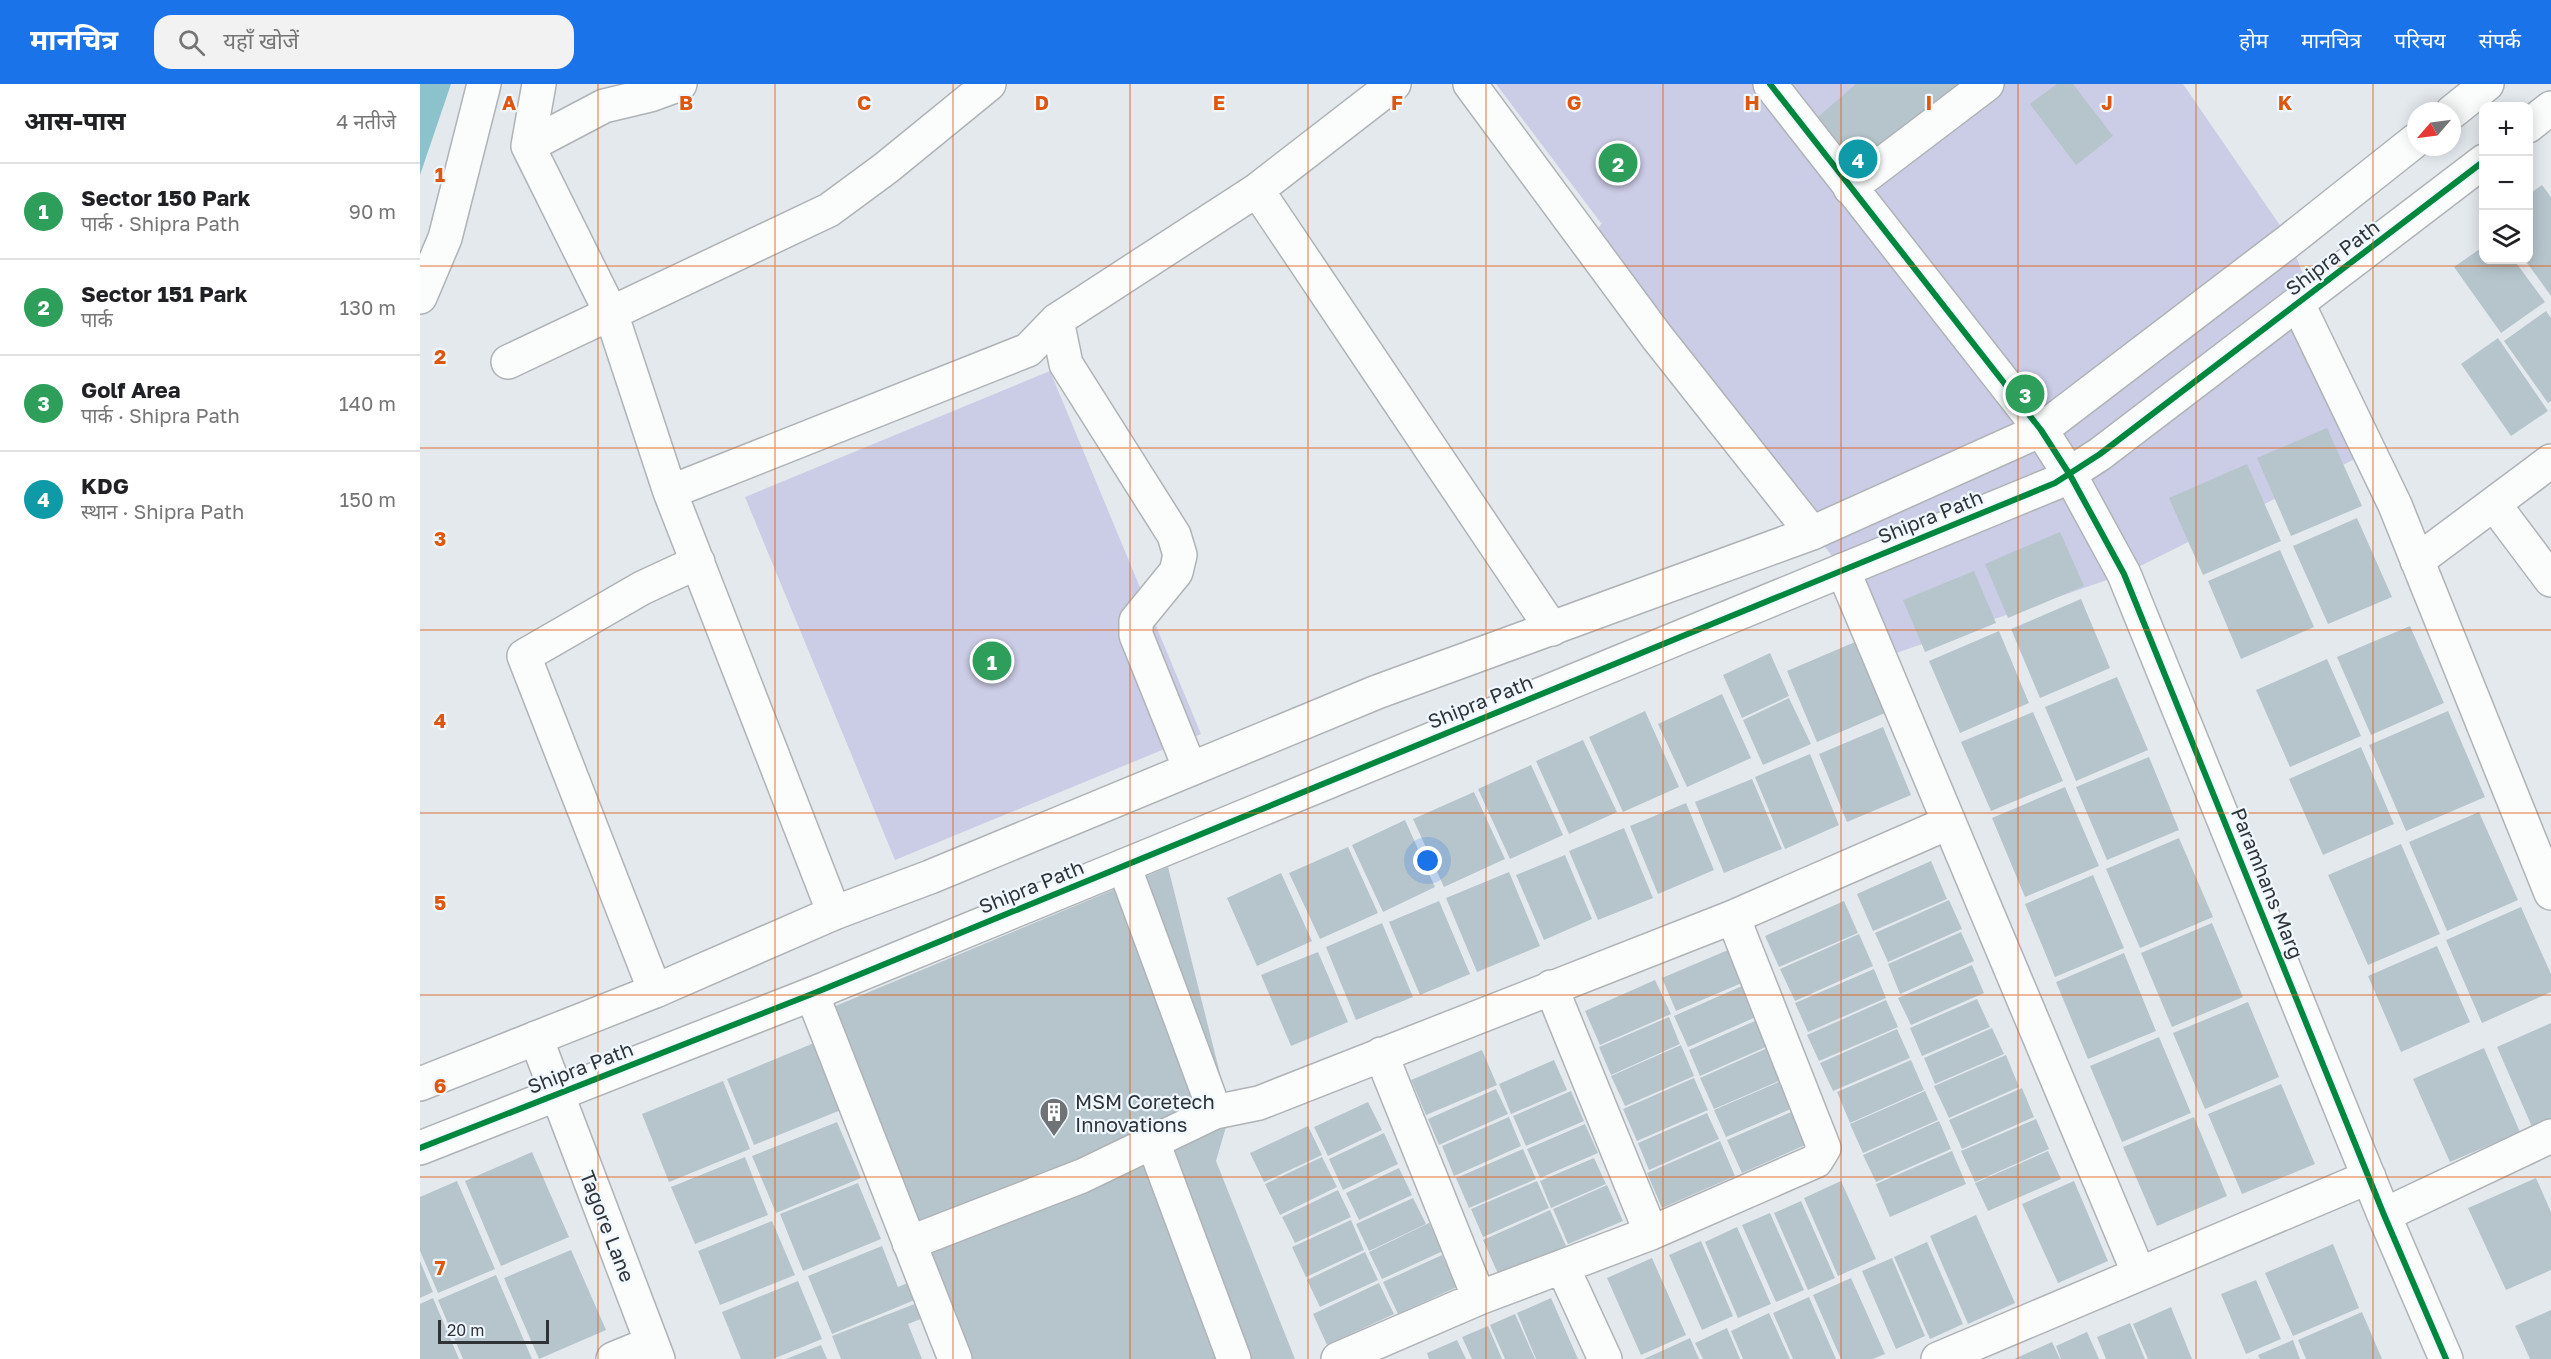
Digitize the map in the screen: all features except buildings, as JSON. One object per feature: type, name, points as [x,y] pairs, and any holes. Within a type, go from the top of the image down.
[{"type":"street","points":[[420,297],[445,238],[484,84]]},
{"type":"street","points":[[539,84],[528,146],[611,313],[670,492],[834,913]]},
{"type":"street","points":[[528,146],[604,106],[650,95],[680,84]]},
{"type":"street","points":[[508,362],[829,210],[886,168],[989,84]]},
{"type":"street","points":[[670,492],[1028,350],[1057,320],[1257,190],[1394,84]]},
{"type":"street","points":[[1470,84],[1657,337],[1812,533]]},
{"type":"street","name":"Paramhans Marg","points":[[1770,84],[2041,430],[2070,475],[2124,574],[2384,1215],[2446,1359]]},
{"type":"street","points":[[1850,188],[1987,84]]},
{"type":"street","points":[[2461,105],[2487,84]]},
{"type":"street","points":[[2533,123],[2551,108]]},
{"type":"street","name":"Shipra Path","points":[[420,1084],[655,991],[834,913],[941,872],[1377,692],[1812,533],[2041,430],[2290,240],[2407,147]]},
{"type":"street","name":"Shipra Path","points":[[420,1148],[812,994],[2070,475],[2479,165]]},
{"type":"street","points":[[1257,190],[1552,629]]},
{"type":"street","points":[[2298,304],[2395,505],[2551,893]]},
{"type":"street","points":[[1057,320],[1066,364],[1174,535],[1180,555],[1176,572],[1136,621],[1136,635],[1190,770]]},
{"type":"street","points":[[2417,561],[2551,461]]},
{"type":"street","points":[[2494,504],[2551,580]]},
{"type":"street","points":[[655,991],[525,656],[642,588],[698,562]]},
{"type":"street","points":[[1843,570],[2139,1274]]},
{"type":"street","points":[[909,1244],[1082,1176],[1215,1112],[1259,1103],[1551,987],[1733,918],[1948,824]]},
{"type":"street","points":[[1124,866],[1215,1112]]},
{"type":"street","points":[[1338,1359],[1479,1298],[1651,1233],[1816,1161],[1824,1149],[1733,918]]},
{"type":"street","points":[[1551,987],[1651,1233]]},
{"type":"street","points":[[812,994],[955,1359]]},
{"type":"street","name":"Tagore Lane","points":[[536,1038],[655,1351]]},
{"type":"street","points":[[1381,1054],[1479,1298]]},
{"type":"street","points":[[2384,1215],[2551,1136]]},
{"type":"street","points":[[1153,1142],[1234,1359]]},
{"type":"street","points":[[1938,1359],[2369,1177]]},
{"type":"street","points":[[1563,1268],[1605,1359]]},
{"type":"street","points":[[613,1359],[655,1351]]},
{"type":"shaded area","points":[[420,84],[451,84],[420,175]]},
{"type":"shaded area","points":[[1496,84],[2183,84],[2290,240],[2369,452],[2124,574],[1879,659],[1843,570],[1587,242],[1603,222],[1601,223]]},
{"type":"shaded area","points":[[1050,371],[1201,734],[895,860],[745,497]]},
{"type":"cycle path","points":[[1770,84],[2041,430],[2070,475],[2124,574],[2384,1215],[2446,1359]]},
{"type":"cycle path","points":[[420,1148],[812,994],[2055,483],[2100,454],[2479,165]]},
{"type":"place","name":"KDG","points":[[1858,159]]},
{"type":"place","name":"Sector 151 Park","points":[[1618,163]]},
{"type":"place","name":"Golf Area","points":[[2025,394]]},
{"type":"place","name":"Sector 150 Park","points":[[992,661]]},
{"type":"place","name":"MSM Coretech Innovations","points":[[1054,1138]]}]
